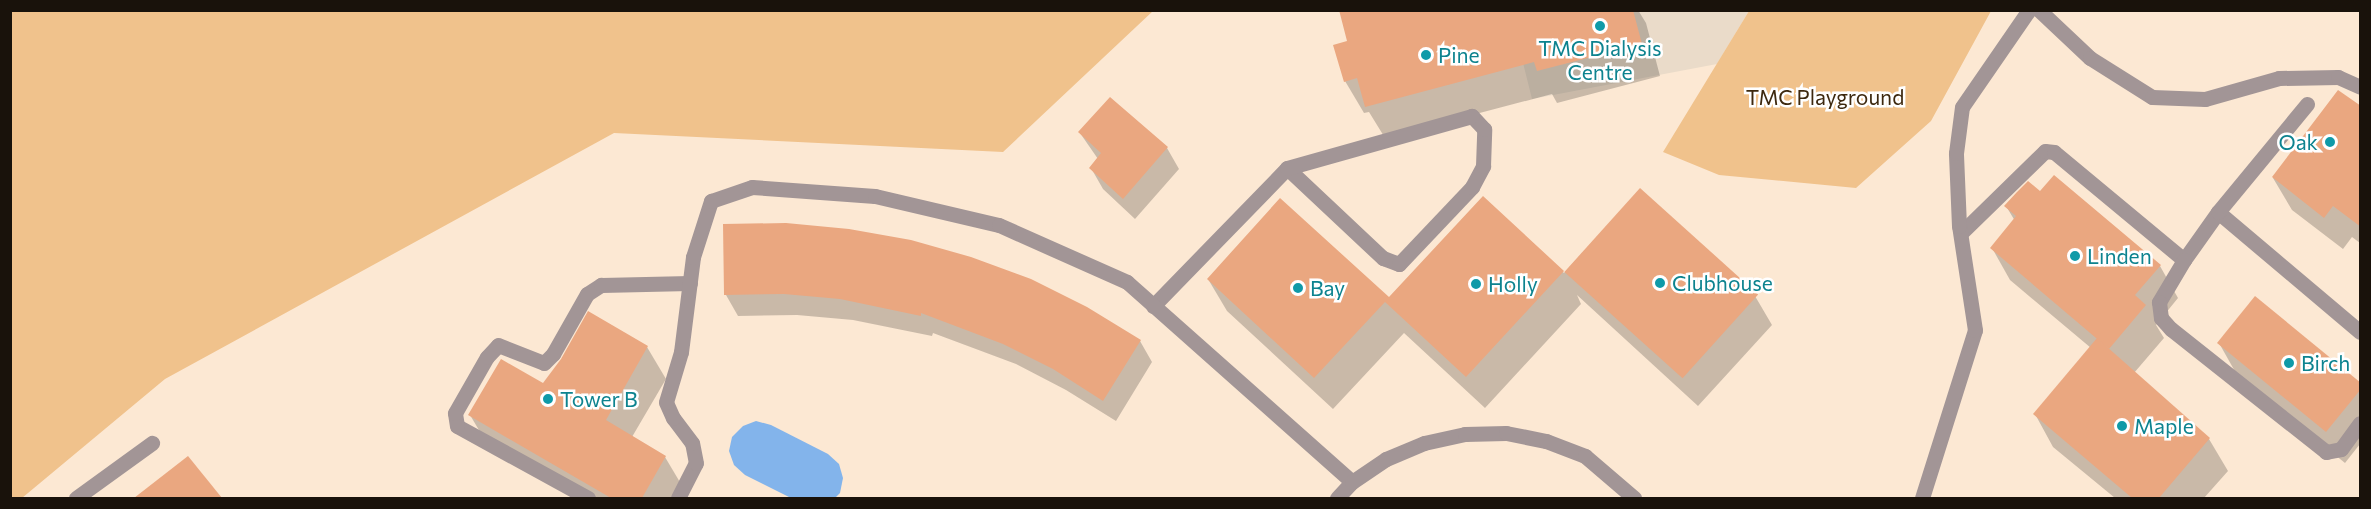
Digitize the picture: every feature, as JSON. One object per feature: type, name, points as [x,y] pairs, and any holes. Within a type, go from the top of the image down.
[{"type":"street","points":[[1922,498],[1975,330],[1961,233],[1956,153],[1962,107],[2029,10]]},
{"type":"street","points":[[2039,10],[2090,58],[2152,98],[2205,99],[2279,78],[2338,77],[2361,87]]},
{"type":"street","points":[[2307,104],[2218,212],[2184,260],[2159,302],[2161,318],[2171,329],[2326,452],[2341,449],[2361,423]]},
{"type":"street","points":[[1153,306],[1287,168],[1472,116],[1484,129],[1483,166],[1472,186],[1399,264],[1383,258],[1287,168]]},
{"type":"street","points":[[1961,233],[2044,151],[2054,152],[2184,260]]},
{"type":"street","points":[[678,498],[696,464],[692,442],[673,418],[666,402],[681,352],[693,257],[711,201],[752,187],[875,196],[999,225],[1127,282],[1352,483]]},
{"type":"street","points":[[2218,212],[2361,332]]},
{"type":"street","points":[[588,498],[457,426],[455,413],[487,357],[498,345],[544,363],[553,354],[586,294],[601,285],[690,283]]},
{"type":"street","points":[[1337,498],[1352,483],[1386,459],[1424,442],[1465,434],[1506,433],[1546,441],[1585,456],[1634,498]]},
{"type":"street","points":[[76,498],[152,442]]},
{"type":"shaded area","points":[[1510,11],[1749,11],[1717,64],[1532,99]]},
{"type":"green space","points":[[11,10],[1153,11],[1003,152],[614,133],[165,379],[22,498],[11,498]]},
{"type":"green space","name":"TMC Playground","points":[[1749,11],[1991,11],[1931,121],[1856,188],[1719,175],[1663,152]]},
{"type":"water","points":[[756,421],[771,425],[828,454],[839,464],[843,478],[840,493],[835,498],[791,498],[745,475],[734,465],[729,451],[732,437],[743,426]]},
{"type":"building","name":"Pine","points":[[1339,10],[1633,10],[1642,44],[1537,71],[1534,62],[1365,107],[1357,78],[1344,82],[1333,45],[1347,41]]},
{"type":"building","name":"Oak","points":[[2338,90],[2361,106],[2361,227],[2333,206],[2324,218],[2272,177]]},
{"type":"building","points":[[1110,97],[1168,147],[1123,199],[1089,168],[1101,153],[1078,132]]},
{"type":"building","name":"Linden","points":[[2054,175],[2161,265],[2135,295],[2146,305],[2109,349],[1990,248],[2016,216],[2004,206],[2028,181],[2040,191]]},
{"type":"building","name":"Clubhouse","points":[[1640,188],[1758,294],[1683,378],[1564,272]]},
{"type":"building","points":[[1483,196],[1564,271],[1466,377],[1385,302],[1314,378],[1207,279],[1280,198],[1389,297]]},
{"type":"building","points":[[786,223],[849,229],[911,240],[971,257],[1031,279],[1087,307],[1141,340],[1103,401],[1053,369],[1003,344],[921,313],[921,316],[840,299],[784,294],[724,295],[723,224]]},
{"type":"building","name":"Birch","points":[[2255,296],[2361,383],[2361,389],[2326,432],[2217,343]]},
{"type":"building","name":"Tower B","points":[[588,311],[648,346],[606,420],[666,456],[642,498],[611,498],[468,415],[501,359],[543,383],[561,359]]},
{"type":"building","name":"Maple","points":[[2097,338],[2210,438],[2159,498],[2132,498],[2033,414]]},
{"type":"building","points":[[188,456],[222,498],[134,498]]},
{"type":"place","name":"TMC Dialysis Centre","points":[[1600,26]]},
{"type":"place","name":"Pine","points":[[1426,55]]},
{"type":"place","name":"Oak","points":[[2330,142]]},
{"type":"place","name":"Linden","points":[[2075,256]]},
{"type":"place","name":"Clubhouse","points":[[1660,283]]},
{"type":"place","name":"Holly","points":[[1476,284]]},
{"type":"place","name":"Bay","points":[[1298,288]]},
{"type":"place","name":"Birch","points":[[2289,363]]},
{"type":"place","name":"Tower B","points":[[548,399]]},
{"type":"place","name":"Maple","points":[[2122,426]]}]
